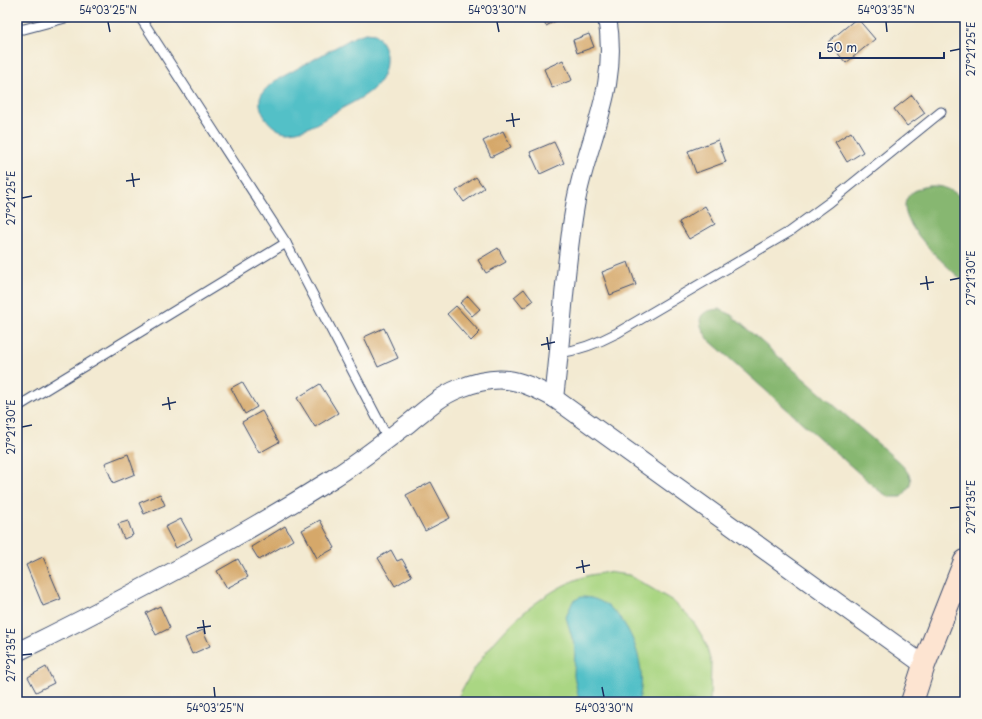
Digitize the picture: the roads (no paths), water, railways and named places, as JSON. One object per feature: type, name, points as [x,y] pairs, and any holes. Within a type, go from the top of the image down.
[{"type":"main road","points":[[912,702],[924,665],[965,561]]},
{"type":"street","points":[[554,398],[560,353],[569,244],[575,204],[609,81],[611,55],[607,17]]},
{"type":"street","points":[[17,652],[90,617],[198,559],[332,478],[388,439],[434,403],[456,390],[479,382],[504,378],[529,385],[554,398],[924,665]]},
{"type":"lane","points":[[17,29],[24,29],[69,17]]},
{"type":"lane","points":[[140,17],[286,243],[388,439]]},
{"type":"lane","points":[[560,353],[578,350],[597,344],[788,232],[830,202],[941,112]]},
{"type":"lane","points":[[17,407],[286,243]]},
{"type":"water","points":[[366,33],[375,34],[378,37],[384,46],[386,53],[385,71],[376,86],[370,92],[303,130],[289,132],[283,131],[268,122],[262,111],[260,99],[263,92],[273,82],[356,36]]},
{"type":"water","points":[[581,597],[597,600],[610,608],[622,620],[631,636],[641,670],[641,687],[638,702],[581,702],[579,700],[574,675],[575,648],[566,617],[573,601]]}]
